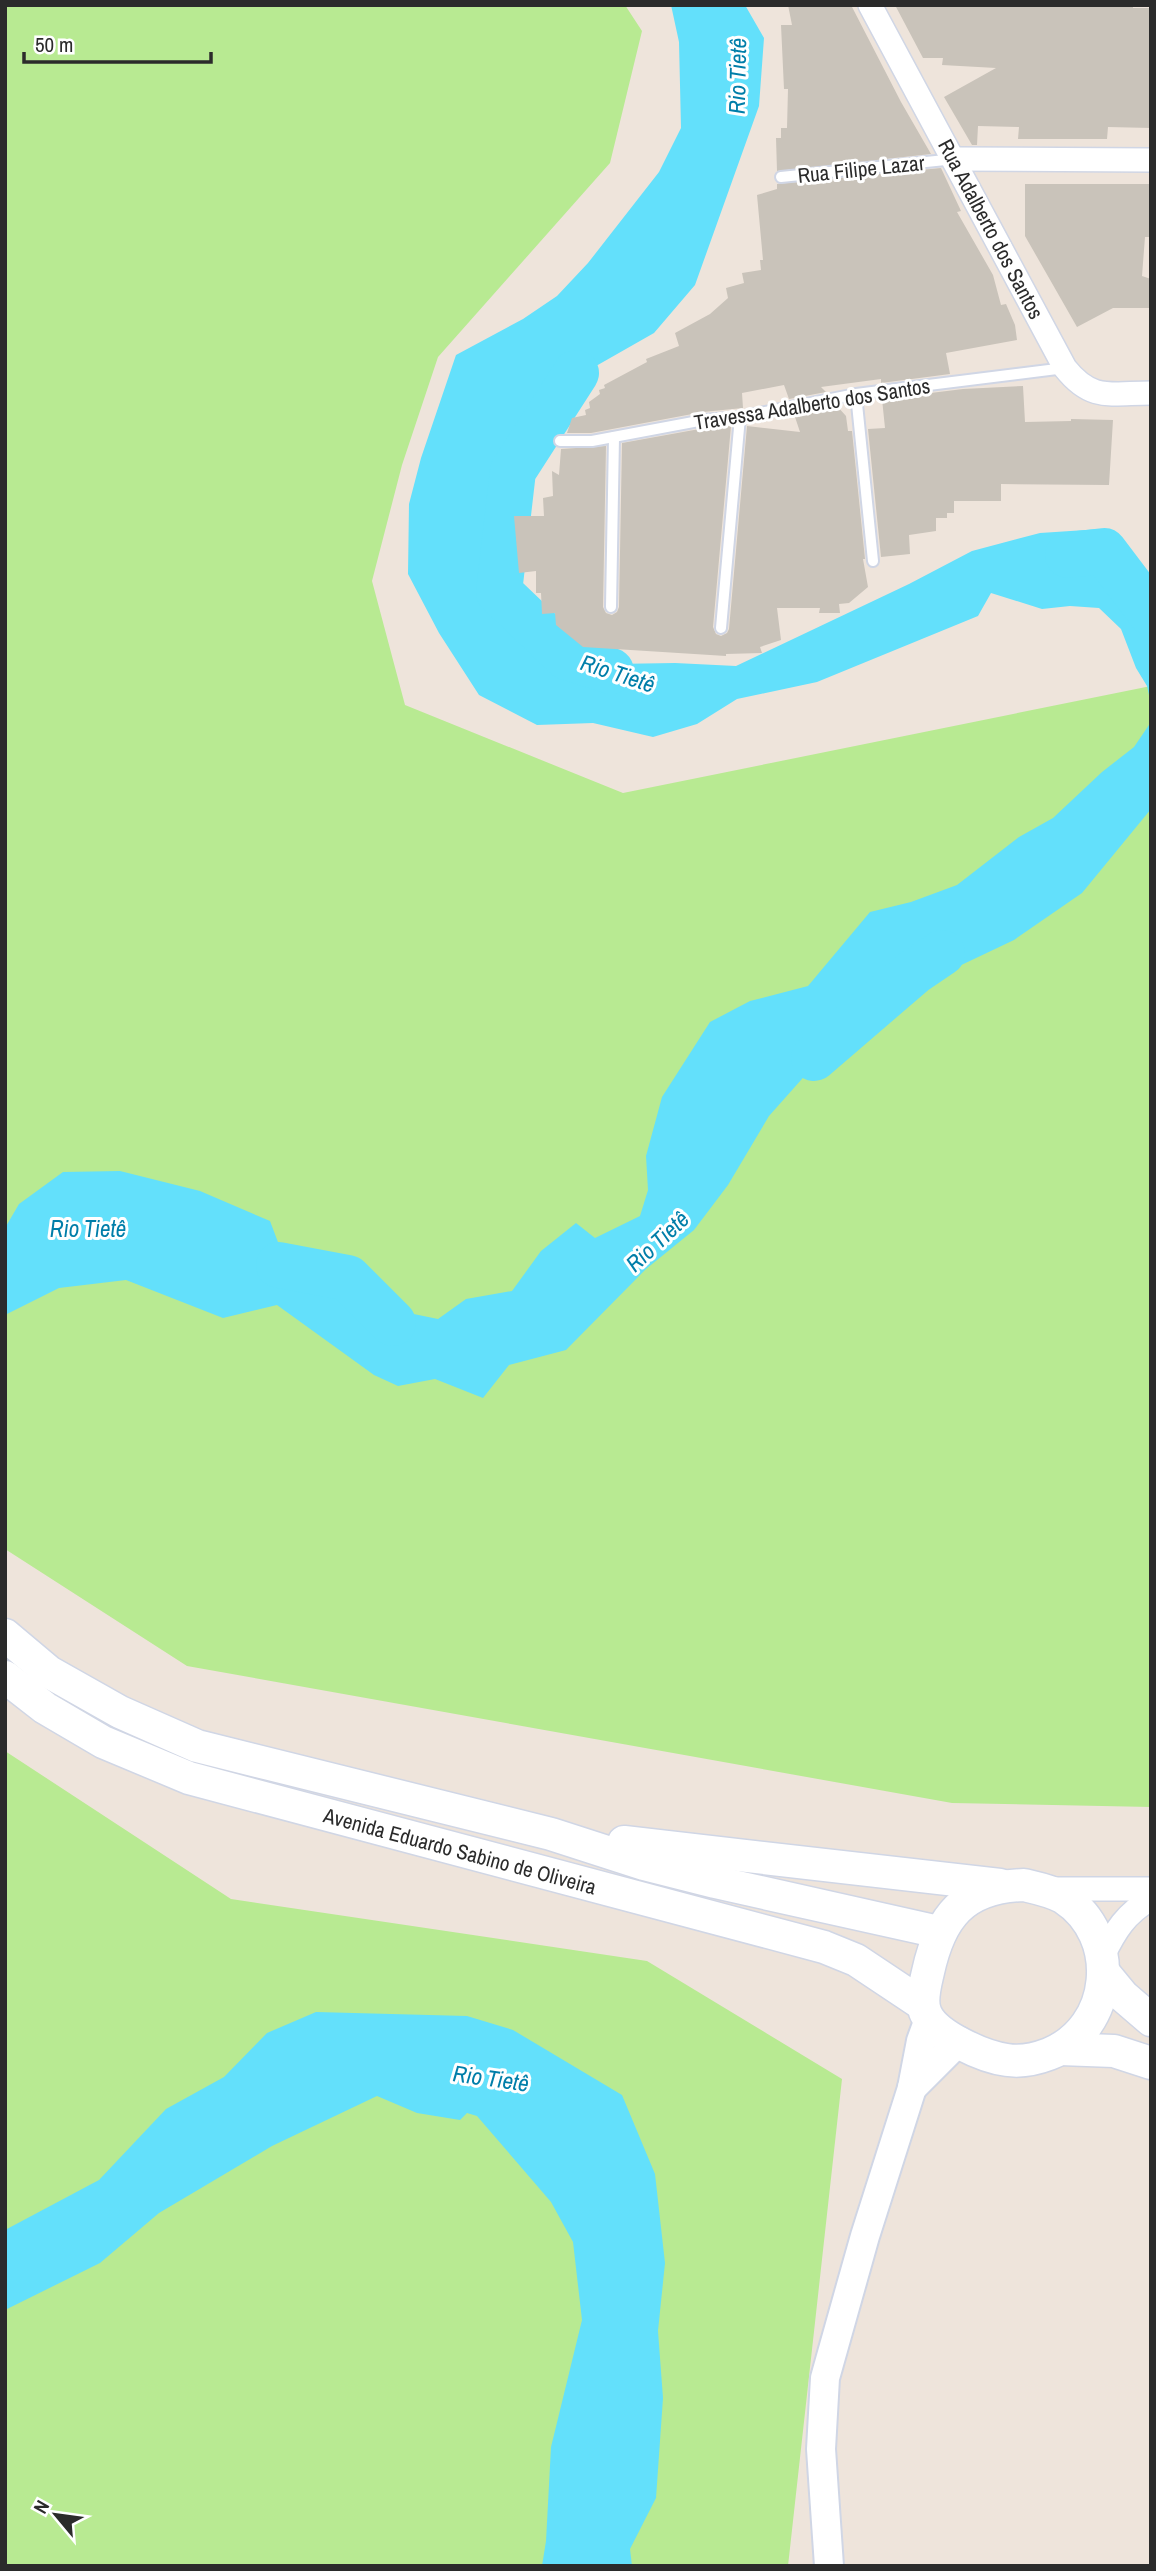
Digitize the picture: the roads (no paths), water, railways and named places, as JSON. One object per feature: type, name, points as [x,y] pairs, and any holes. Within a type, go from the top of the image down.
[{"type":"main road","name":"Avenida Eduardo Sabino de Oliveira","points":[[5,1635],[49,1672],[120,1712],[197,1745],[551,1834]]},
{"type":"main road","name":"Avenida Eduardo Sabino de Oliveira","points":[[5,1677],[45,1708],[103,1742],[189,1778],[824,1947],[856,1960],[925,2012]]},
{"type":"main road","points":[[551,1834],[1041,1888],[1063,1898],[1082,1913],[1095,1934],[1104,1964],[1123,1996],[1151,2020]]},
{"type":"main road","points":[[551,1834],[644,1864],[715,1882],[939,1932]]},
{"type":"main road","points":[[1005,1886],[978,1894],[956,1910],[939,1932],[927,1974],[925,2012],[959,2041],[985,2055],[1010,2061],[1036,2059],[1060,2049],[1078,2035],[1092,2017],[1101,1996],[1104,1964]]},
{"type":"main road","points":[[1060,2049],[1114,2051],[1151,2063]]},
{"type":"street","name":"Rua Adalberto dos Santos","points":[[870,5],[1065,368],[1086,390],[1099,393],[1151,393]]},
{"type":"street","name":"Rua Filipe Lazar","points":[[954,159],[1151,160]]},
{"type":"street","points":[[1041,1888],[1151,1889]]},
{"type":"street","points":[[1104,1964],[1123,1919],[1151,1899]]},
{"type":"street","points":[[829,2566],[821,2449],[825,2378],[854,2272],[912,2088],[925,2012]]},
{"type":"street","points":[[912,2088],[959,2041]]},
{"type":"lane","name":"Rua Filipe Lazar","points":[[781,177],[954,159]]},
{"type":"lane","name":"Travessa Adalberto dos Santos","points":[[559,441],[592,441],[704,420],[740,417],[856,394],[1065,368]]},
{"type":"lane","points":[[856,394],[873,561]]},
{"type":"lane","points":[[721,628],[740,417]]},
{"type":"lane","points":[[611,607],[614,437]]},
{"type":"water","name":"Rio Tietê","points":[[671,5],[745,5],[764,38],[759,106],[695,285],[654,333],[589,370],[541,426],[515,466],[489,534],[490,582],[512,619],[556,646],[613,664],[736,666],[972,551],[1040,533],[1101,529],[1112,560],[1151,613],[1151,704],[1147,686],[1136,668],[1121,629],[1099,608],[1070,606],[1042,609],[991,593],[978,616],[817,682],[737,699],[697,724],[653,737],[593,723],[537,725],[479,695],[439,633],[408,574],[409,504],[421,458],[456,355],[523,319],[557,296],[588,263],[659,172],[681,128],[679,42]]},
{"type":"water","name":"Rio Tietê","points":[[1151,722],[1151,809],[1082,893],[1014,940],[934,978],[870,997],[857,1028],[817,1062],[769,1116],[728,1185],[694,1230],[646,1269],[566,1350],[509,1365],[483,1398],[435,1379],[398,1386],[374,1375],[277,1305],[223,1318],[126,1280],[59,1288],[5,1315],[5,1228],[19,1204],[63,1172],[120,1171],[200,1191],[270,1221],[287,1266],[322,1271],[377,1290],[404,1312],[438,1319],[466,1299],[512,1291],[541,1251],[576,1223],[595,1238],[640,1216],[648,1190],[646,1156],[662,1097],[710,1022],[750,1001],[808,986],[870,912],[911,902],[957,885],[1019,837],[1053,818],[1102,772],[1134,747]]},
{"type":"water","name":"Rio Tietê","points":[[316,2012],[467,2016],[513,2030],[622,2095],[655,2174],[665,2263],[658,2331],[663,2398],[656,2498],[630,2549],[632,2566],[542,2566],[546,2541],[551,2447],[582,2320],[573,2242],[551,2202],[477,2116],[467,2113],[460,2120],[417,2113],[377,2096],[272,2146],[159,2213],[100,2263],[5,2310],[5,2230],[99,2180],[166,2109],[224,2077],[267,2033]]},
{"type":"waterway","name":"Rio Tietê","points":[[576,373],[513,471],[499,592],[567,657],[611,671]]},
{"type":"waterway","name":"Rio Tietê","points":[[1068,555],[1104,551],[1151,613]]},
{"type":"waterway","name":"Rio Tietê","points":[[814,1058],[914,972],[942,953]]},
{"type":"waterway","name":"Rio Tietê","points":[[279,1265],[348,1278],[393,1323]]}]
